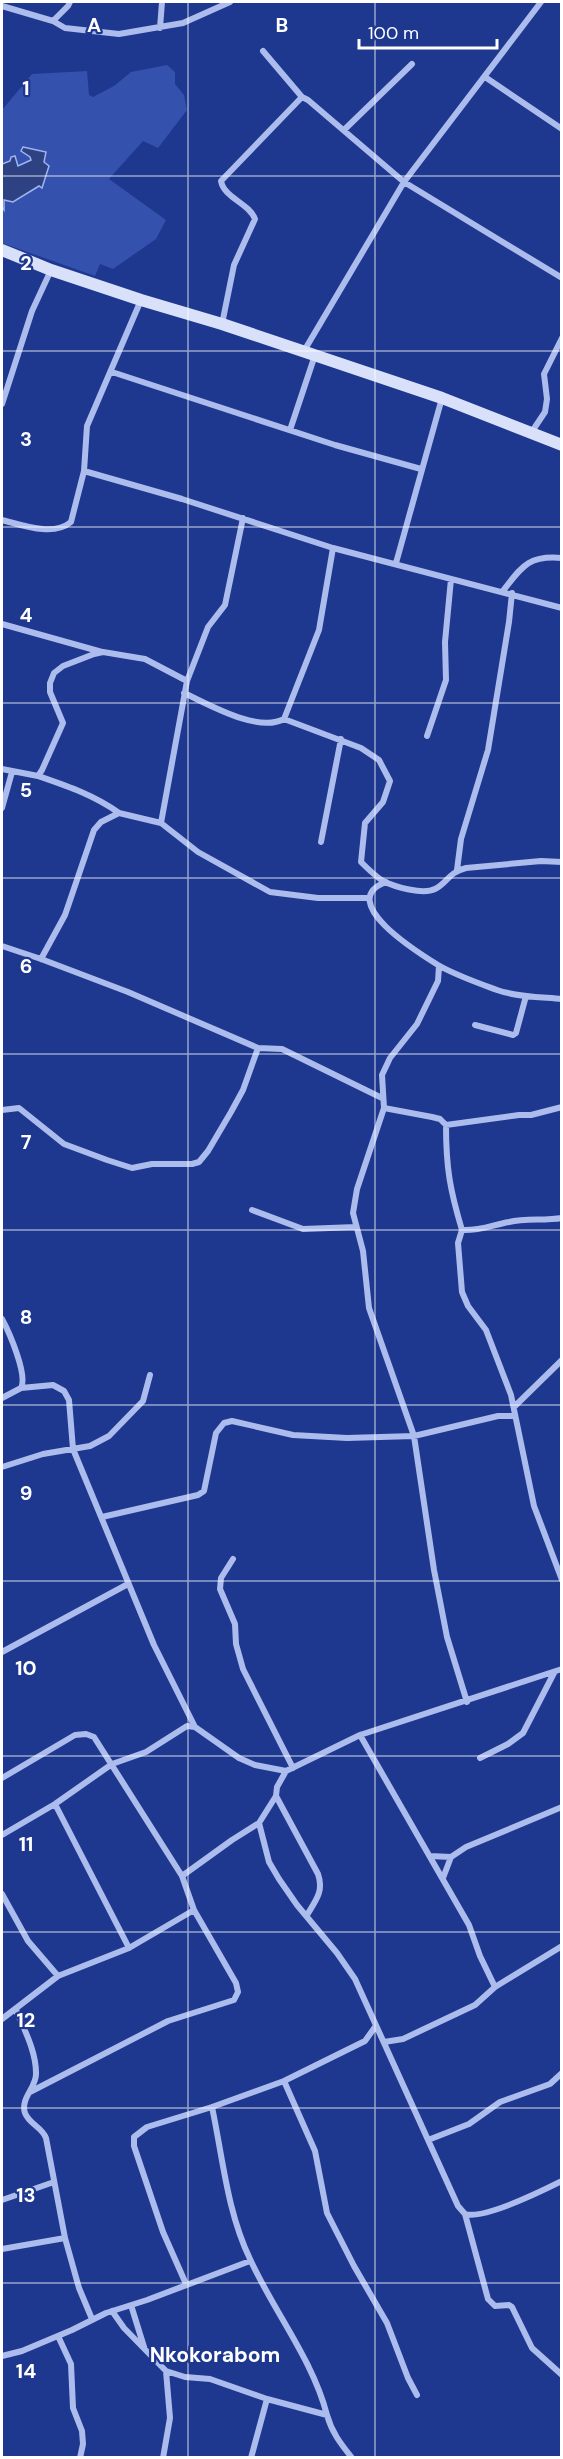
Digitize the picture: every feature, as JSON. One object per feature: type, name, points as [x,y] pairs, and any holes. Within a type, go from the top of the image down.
[{"type":"street","points":[[52,21],[70,2]]},
{"type":"street","points":[[160,28],[162,2]]},
{"type":"street","points":[[2,6],[52,21],[65,28],[119,34],[183,23],[230,2]]},
{"type":"street","points":[[290,430],[309,353],[404,182],[541,2]]},
{"type":"street","points":[[263,51],[302,97],[404,182],[561,278]]},
{"type":"street","points":[[344,130],[412,64]]},
{"type":"street","points":[[485,77],[561,129]]},
{"type":"street","points":[[222,324],[234,265],[255,219],[248,208],[224,189],[221,181],[302,97]]},
{"type":"street","points":[[2,250],[51,270],[222,324],[442,398],[561,445]]},
{"type":"street","points":[[2,404],[32,311],[51,270]]},
{"type":"street","points":[[2,520],[55,530],[64,528],[70,522],[84,471],[87,426],[141,300]]},
{"type":"street","points":[[531,433],[545,412],[544,374],[561,339]]},
{"type":"street","points":[[112,372],[290,430],[421,469]]},
{"type":"street","points":[[396,563],[442,398]]},
{"type":"street","points":[[84,471],[243,518],[333,548],[512,593],[561,608]]},
{"type":"street","points":[[161,823],[187,681],[208,627],[225,605],[243,518]]},
{"type":"street","points":[[184,693],[250,721],[274,724],[284,719],[319,630],[333,548]]},
{"type":"street","points":[[502,592],[530,561],[550,557],[561,558]]},
{"type":"street","points":[[427,736],[446,680],[445,642],[451,579]]},
{"type":"street","points":[[457,870],[461,839],[488,750],[512,593]]},
{"type":"street","points":[[2,624],[103,652],[145,660],[187,681]]},
{"type":"street","points":[[38,776],[63,723],[50,692],[50,682],[54,673],[63,666],[103,652]]},
{"type":"street","points":[[284,719],[341,739],[379,760],[390,781],[383,802],[366,823],[361,862],[386,882],[424,891],[432,890],[457,870],[479,865],[561,862]]},
{"type":"street","points":[[321,842],[341,739]]},
{"type":"street","points":[[2,769],[38,776],[102,801],[119,813],[161,823],[198,852],[270,892],[318,898],[368,898]]},
{"type":"street","points":[[2,808],[12,772]]},
{"type":"street","points":[[41,959],[65,915],[94,830],[101,822],[119,813]]},
{"type":"street","points":[[386,882],[372,889],[368,898],[369,905],[376,916],[395,934],[439,966],[499,991],[561,999]]},
{"type":"street","points":[[2,946],[128,992],[258,1048],[282,1049],[381,1098]]},
{"type":"street","points":[[439,966],[438,981],[417,1024],[390,1058],[382,1075],[381,1098],[384,1108],[357,1190],[353,1213],[363,1251],[369,1308],[414,1436],[434,1570],[447,1636],[467,1701]]},
{"type":"street","points":[[475,1026],[513,1035],[516,1033],[526,996]]},
{"type":"street","points":[[2,1110],[19,1108],[64,1144],[132,1168],[152,1164],[192,1164],[199,1162],[208,1151],[231,1112],[243,1090],[258,1048]]},
{"type":"street","points":[[384,1108],[440,1119],[447,1125],[531,1115],[561,1107]]},
{"type":"street","points":[[447,1125],[446,1159],[449,1185],[462,1230],[458,1244],[462,1293],[468,1306],[486,1330],[514,1407],[534,1506],[561,1580]]},
{"type":"street","points":[[252,1210],[303,1229],[356,1227]]},
{"type":"street","points":[[462,1230],[478,1231],[507,1222],[527,1219],[544,1221],[561,1218]]},
{"type":"street","points":[[2,1319],[12,1340],[21,1372],[23,1380],[21,1388]]},
{"type":"street","points":[[514,1407],[561,1360]]},
{"type":"street","points":[[2,1467],[43,1454],[90,1446],[109,1436],[143,1401],[150,1375]]},
{"type":"street","points":[[2,1398],[21,1388],[53,1385],[64,1391],[69,1400],[73,1449],[154,1645],[195,1727]]},
{"type":"street","points":[[102,1517],[198,1495],[204,1491],[216,1433],[224,1423],[232,1421],[293,1435],[346,1438],[414,1436],[498,1416],[515,1416]]},
{"type":"street","points":[[233,1559],[221,1578],[220,1589],[235,1624],[236,1644],[243,1669],[290,1769]]},
{"type":"street","points":[[2,1652],[128,1584]]},
{"type":"street","points":[[182,1876],[260,1823],[276,1796],[277,1788],[290,1769],[360,1735],[561,1669]]},
{"type":"street","points":[[480,1758],[508,1744],[523,1733],[554,1672]]},
{"type":"street","points":[[2,1835],[55,1804],[112,1764],[146,1752],[187,1725],[195,1727],[239,1758],[255,1764],[290,1769]]},
{"type":"street","points":[[2,1778],[75,1735],[86,1734],[94,1737],[182,1876],[194,1910],[236,1983],[238,1992],[234,2000],[168,2021],[30,2092]]},
{"type":"street","points":[[360,1735],[469,1925],[480,1956],[495,1987]]},
{"type":"street","points":[[276,1796],[322,1884],[321,1893],[307,1915]]},
{"type":"street","points":[[55,1804],[129,1948]]},
{"type":"street","points":[[443,1878],[451,1857],[466,1847],[561,1807]]},
{"type":"street","points":[[260,1823],[269,1862],[297,1905],[355,1978],[458,2205],[465,2214],[488,2299],[495,2306],[509,2305],[512,2307],[532,2348],[561,2375]]},
{"type":"street","points":[[430,1856],[451,1857]]},
{"type":"street","points":[[2,1894],[28,1941],[58,1976]]},
{"type":"street","points":[[2,2019],[58,1976],[129,1948],[194,1910]]},
{"type":"street","points":[[384,2042],[403,2039],[475,2005],[495,1987],[561,1946]]},
{"type":"street","points":[[16,2010],[32,2050],[37,2074],[24,2102],[24,2111],[46,2138],[65,2238],[79,2288],[92,2319]]},
{"type":"street","points":[[186,2284],[156,2214],[139,2162],[134,2137],[147,2127],[212,2107],[284,2080],[365,2041],[376,2027]]},
{"type":"street","points":[[428,2140],[469,2124],[500,2102],[550,2084],[561,2073]]},
{"type":"street","points":[[284,2080],[315,2151],[327,2213],[387,2323],[417,2395]]},
{"type":"street","points":[[212,2107],[233,2217],[250,2261],[304,2355],[319,2387],[330,2427],[337,2440],[352,2457]]},
{"type":"street","points":[[465,2214],[473,2217],[482,2214],[525,2199],[561,2181]]},
{"type":"street","points":[[2,2200],[54,2182]]},
{"type":"street","points":[[2,2249],[65,2238]]},
{"type":"street","points":[[2,2356],[22,2351],[112,2311],[250,2261]]},
{"type":"street","points":[[131,2305],[145,2350]]},
{"type":"street","points":[[112,2311],[124,2328],[166,2372],[184,2377],[210,2379],[267,2399],[327,2415]]},
{"type":"street","points":[[58,2336],[71,2364],[74,2408],[82,2431],[83,2444],[80,2457]]},
{"type":"street","points":[[163,2457],[170,2418],[166,2372]]},
{"type":"street","points":[[251,2457],[267,2399]]},
{"type":"shaded area","points":[[167,65],[175,72],[175,84],[184,95],[187,110],[158,148],[143,141],[109,179],[166,220],[156,239],[113,269],[100,264],[95,276],[2,243],[4,200],[15,199],[39,185],[41,187],[46,153],[22,151],[31,160],[19,166],[15,157],[2,164],[2,110],[32,74],[87,71],[89,95],[93,97],[114,86],[131,72]]},
{"type":"shaded area","points":[[23,147],[46,152],[44,162],[49,166],[42,188],[39,186],[13,202],[4,200],[4,210],[2,207],[2,164],[15,156],[18,166],[31,160],[21,151]]},
{"type":"district","name":"Nkokorabom","points":[[215,2355]]}]
